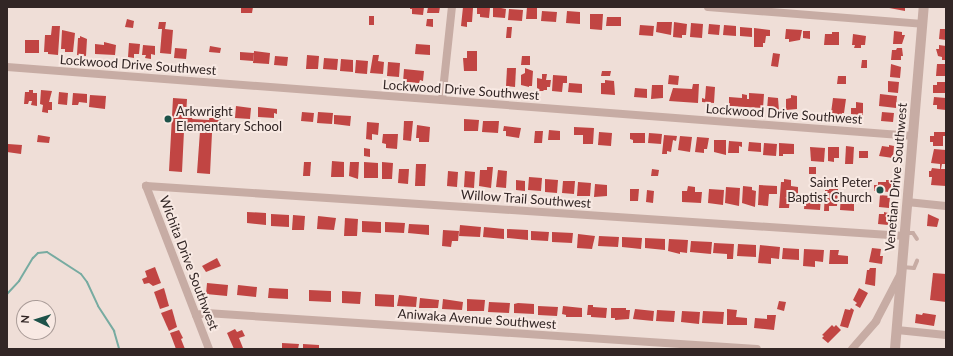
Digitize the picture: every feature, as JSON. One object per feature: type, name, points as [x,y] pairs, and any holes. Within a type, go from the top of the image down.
[{"type":"street","points":[[442,100],[452,7]]},
{"type":"street","points":[[708,7],[922,24]]},
{"type":"street","name":"Venetian Drive Southwest","points":[[895,349],[924,7]]},
{"type":"street","name":"Lockwood Drive Southwest","points":[[7,67],[913,136]]},
{"type":"street","name":"Willow Trail Southwest","points":[[146,186],[904,234]]},
{"type":"street","name":"Wichita Drive Southwest","points":[[146,186],[209,349]]},
{"type":"street","points":[[907,202],[946,206]]},
{"type":"street","points":[[852,349],[876,321],[902,270]]},
{"type":"street","name":"Aniwaka Avenue Southwest","points":[[196,315],[206,313],[757,349]]},
{"type":"street","points":[[897,330],[946,335]]},
{"type":"lane","points":[[904,234],[913,233],[917,239]]},
{"type":"lane","points":[[902,270],[914,268],[917,261]]},
{"type":"building","points":[[241,7],[253,7],[252,13],[241,13]]},
{"type":"building","points":[[410,7],[424,7],[423,15],[412,14],[412,9],[410,9]]},
{"type":"building","points":[[428,7],[440,7],[439,13],[427,13]]},
{"type":"building","points":[[463,7],[473,8],[472,22],[467,22],[467,27],[461,26]]},
{"type":"building","points":[[477,7],[490,8],[489,18],[480,17],[480,14],[477,14]]},
{"type":"building","points":[[496,7],[506,9],[505,18],[493,17],[493,8]]},
{"type":"building","points":[[527,7],[537,7],[537,19],[526,19]]},
{"type":"building","points":[[884,7],[905,7],[905,11]]},
{"type":"building","points":[[509,9],[523,10],[522,21],[508,20]]},
{"type":"building","points":[[542,11],[557,12],[556,22],[541,21]]},
{"type":"building","points":[[567,11],[580,12],[580,24],[566,23]]},
{"type":"building","points":[[590,14],[603,14],[602,30],[590,29]]},
{"type":"building","points":[[369,16],[374,16],[374,25],[369,25]]},
{"type":"building","points":[[607,17],[621,17],[621,26],[606,26]]},
{"type":"building","points":[[127,19],[134,21],[133,28],[125,27]]},
{"type":"building","points":[[427,19],[433,19],[433,27],[426,26]]},
{"type":"building","points":[[159,22],[166,22],[165,29],[173,30],[171,54],[160,53],[162,29],[158,29]]},
{"type":"building","points":[[657,22],[672,22],[671,35],[656,32]]},
{"type":"building","points":[[674,22],[687,24],[686,35],[682,35],[682,38],[673,37]]},
{"type":"building","points":[[691,23],[703,24],[702,38],[690,37]]},
{"type":"building","points":[[709,24],[720,25],[719,35],[708,34]]},
{"type":"building","points":[[640,25],[654,26],[653,36],[639,35]]},
{"type":"building","points":[[724,25],[736,26],[736,36],[723,35]]},
{"type":"building","points":[[52,26],[60,26],[58,55],[44,52],[45,35],[51,35]]},
{"type":"building","points":[[507,27],[512,27],[511,38],[506,38]]},
{"type":"building","points":[[740,27],[752,28],[752,37],[740,36]]},
{"type":"building","points":[[754,28],[770,30],[770,36],[766,36],[763,47],[754,47]]},
{"type":"building","points":[[786,29],[802,30],[800,40],[789,42],[789,39],[785,39]]},
{"type":"building","points":[[940,29],[946,29],[946,40],[939,39]]},
{"type":"building","points":[[62,30],[75,33],[73,52],[65,52],[65,49],[61,49]]},
{"type":"building","points":[[803,31],[810,31],[810,39],[803,38]]},
{"type":"building","points":[[894,31],[902,32],[902,35],[905,35],[902,44],[893,44]]},
{"type":"building","points":[[832,32],[839,32],[839,45],[824,45],[825,34],[832,34]]},
{"type":"building","points":[[853,34],[866,36],[865,45],[861,45],[861,48],[854,48],[855,45],[852,45]]},
{"type":"building","points":[[80,36],[87,39],[86,56],[77,55],[78,38],[80,38]]},
{"type":"building","points":[[25,40],[39,40],[39,53],[25,53]]},
{"type":"building","points":[[104,42],[116,45],[115,55],[95,54],[95,44],[104,45]]},
{"type":"building","points":[[129,43],[140,44],[139,54],[134,54],[134,58],[128,57]]},
{"type":"building","points":[[416,44],[430,45],[430,55],[415,54]]},
{"type":"building","points":[[143,45],[155,46],[155,55],[151,54],[151,59],[145,58],[146,55],[142,55]]},
{"type":"building","points":[[939,45],[946,46],[946,60],[942,60],[942,57],[938,56],[936,49],[939,49]]},
{"type":"building","points":[[210,46],[221,48],[220,53],[209,52]]},
{"type":"building","points":[[175,48],[187,49],[186,59],[174,58]]},
{"type":"building","points":[[897,48],[902,48],[903,56],[901,56],[901,60],[891,60],[892,50],[896,50]]},
{"type":"building","points":[[254,51],[270,53],[269,64],[253,63]]},
{"type":"building","points":[[467,51],[477,51],[477,71],[464,71],[463,58],[467,58]]},
{"type":"building","points":[[240,52],[254,53],[253,61],[240,60]]},
{"type":"building","points":[[773,53],[780,54],[778,67],[771,66]]},
{"type":"building","points":[[307,55],[319,56],[318,69],[306,69]]},
{"type":"building","points":[[373,55],[379,55],[378,61],[384,62],[383,74],[370,73]]},
{"type":"building","points":[[275,56],[288,57],[287,66],[274,65]]},
{"type":"building","points":[[522,56],[530,56],[530,65],[521,65]]},
{"type":"building","points":[[324,58],[338,59],[337,70],[323,69]]},
{"type":"building","points":[[341,59],[353,60],[353,72],[340,71]]},
{"type":"building","points":[[356,60],[368,61],[367,74],[355,73]]},
{"type":"building","points":[[862,60],[867,60],[867,68],[861,68]]},
{"type":"building","points":[[388,62],[400,63],[399,77],[387,76]]},
{"type":"building","points":[[891,64],[901,67],[900,78],[890,77]]},
{"type":"building","points":[[937,64],[946,64],[946,76],[936,76]]},
{"type":"building","points":[[507,68],[516,68],[515,87],[506,86]]},
{"type":"building","points":[[525,68],[533,71],[532,86],[529,87],[521,85],[521,75],[525,73]]},
{"type":"building","points":[[404,69],[424,71],[423,81],[420,80],[419,83],[403,82]]},
{"type":"building","points":[[602,71],[611,71],[610,76],[601,76]]},
{"type":"building","points":[[542,74],[547,74],[546,80],[551,80],[550,87],[547,87],[547,90],[539,91],[537,88],[537,78],[542,79]]},
{"type":"building","points":[[553,75],[567,76],[567,83],[563,83],[562,92],[552,91]]},
{"type":"building","points":[[669,75],[679,76],[678,85],[668,84]]},
{"type":"building","points":[[838,76],[846,76],[846,84],[837,84]]},
{"type":"building","points":[[605,80],[614,81],[615,95],[601,94],[601,83],[605,83]]},
{"type":"building","points":[[888,81],[899,82],[898,93],[888,92]]},
{"type":"building","points":[[937,82],[946,82],[946,93],[933,93],[933,85],[937,85]]},
{"type":"building","points":[[569,83],[582,84],[582,93],[568,92]]},
{"type":"building","points":[[693,84],[699,84],[698,103],[669,101],[673,88],[692,89]]},
{"type":"building","points":[[652,85],[663,85],[663,98],[651,99]]},
{"type":"building","points":[[706,86],[715,87],[714,103],[702,102],[702,98],[705,99]]},
{"type":"building","points":[[635,88],[647,89],[647,98],[634,97]]},
{"type":"building","points":[[29,90],[33,90],[33,93],[37,93],[37,106],[31,105],[32,101],[29,101],[28,104],[24,104],[25,92],[29,92]]},
{"type":"building","points":[[41,90],[52,91],[49,102],[52,102],[52,110],[48,110],[48,113],[42,112],[43,105],[40,104]]},
{"type":"building","points":[[59,92],[68,93],[67,105],[58,104]]},
{"type":"building","points":[[73,93],[87,94],[87,103],[79,102],[78,105],[72,105]]},
{"type":"building","points":[[749,93],[764,94],[763,108],[729,106],[729,97],[742,98],[742,94],[747,95],[747,99],[749,99]]},
{"type":"building","points":[[880,94],[897,96],[896,108],[879,106]]},
{"type":"building","points":[[90,95],[106,96],[105,109],[89,107]]},
{"type":"building","points":[[791,95],[797,96],[797,109],[786,110],[786,99],[791,98]]},
{"type":"building","points":[[768,97],[778,98],[779,111],[767,110]]},
{"type":"building","points":[[934,97],[946,98],[946,110],[937,109],[937,105],[933,105]]},
{"type":"building","points":[[173,98],[187,99],[186,116],[193,117],[192,119],[209,120],[210,114],[221,114],[220,129],[217,129],[217,133],[212,133],[210,174],[197,173],[200,131],[184,131],[182,172],[169,171]]},
{"type":"building","points":[[833,98],[846,99],[844,113],[842,113],[841,116],[831,113]]},
{"type":"building","points":[[856,102],[863,103],[863,115],[851,114],[851,108],[856,108]]},
{"type":"building","points":[[236,106],[251,108],[250,119],[235,118]]},
{"type":"building","points":[[258,107],[277,109],[277,114],[274,113],[274,118],[258,117]]},
{"type":"building","points":[[302,112],[314,113],[313,122],[301,121]]},
{"type":"building","points":[[318,112],[333,113],[332,124],[317,123]]},
{"type":"building","points":[[882,112],[894,113],[893,122],[881,121]]},
{"type":"building","points":[[334,115],[351,116],[350,126],[334,124]]},
{"type":"building","points":[[464,119],[479,120],[478,131],[464,131]]},
{"type":"building","points":[[404,121],[413,121],[411,141],[403,140]]},
{"type":"building","points":[[483,121],[499,121],[498,133],[482,132]]},
{"type":"building","points":[[367,122],[379,123],[378,135],[372,134],[372,140],[366,139]]},
{"type":"building","points":[[417,125],[430,127],[429,142],[419,142],[419,138],[416,138]]},
{"type":"building","points":[[504,126],[521,128],[519,138],[506,136],[506,131],[503,131]]},
{"type":"building","points":[[574,127],[594,128],[593,144],[583,144],[583,135],[574,135]]},
{"type":"building","points":[[549,130],[560,131],[560,140],[548,140]]},
{"type":"building","points":[[535,131],[543,131],[542,143],[534,143]]},
{"type":"building","points":[[599,132],[612,133],[611,146],[598,145]]},
{"type":"building","points":[[934,132],[946,132],[946,136],[943,136],[943,146],[933,146],[933,142],[930,142],[930,136],[934,136]]},
{"type":"building","points":[[630,133],[645,133],[645,143],[633,143],[633,140],[630,139]]},
{"type":"building","points":[[649,133],[662,134],[661,144],[648,143]]},
{"type":"building","points":[[383,134],[398,134],[397,149],[386,148],[386,144],[382,143]]},
{"type":"building","points":[[38,135],[50,137],[49,143],[37,142]]},
{"type":"building","points":[[664,135],[677,136],[676,141],[673,140],[671,152],[667,151],[667,154],[662,154]]},
{"type":"building","points":[[680,136],[692,137],[690,152],[678,150]]},
{"type":"building","points":[[697,137],[709,138],[707,149],[704,149],[704,153],[695,152]]},
{"type":"building","points":[[714,140],[726,140],[726,155],[714,152]]},
{"type":"building","points":[[729,141],[742,142],[742,147],[739,146],[739,153],[728,153]]},
{"type":"building","points":[[749,142],[761,143],[761,152],[748,151]]},
{"type":"building","points":[[764,143],[777,144],[776,156],[763,155]]},
{"type":"building","points":[[779,143],[794,144],[794,154],[783,154],[783,156],[779,156]]},
{"type":"building","points":[[8,144],[22,145],[21,154],[7,152]]},
{"type":"building","points":[[889,145],[894,146],[893,158],[879,156],[882,146],[889,147]]},
{"type":"building","points":[[846,146],[854,147],[853,164],[845,164]]},
{"type":"building","points":[[810,147],[825,148],[824,162],[811,161]]},
{"type":"building","points":[[828,147],[839,147],[839,158],[834,158],[834,162],[828,161]]},
{"type":"building","points":[[364,148],[370,149],[370,157],[364,156]]},
{"type":"building","points":[[934,149],[946,150],[946,164],[942,164],[941,169],[946,169],[946,186],[931,185],[932,177],[929,177],[929,171],[931,171],[932,168],[940,169],[940,164],[931,163]]},
{"type":"building","points":[[859,151],[868,151],[868,158],[859,158]]},
{"type":"building","points":[[332,161],[344,162],[344,177],[331,177]]},
{"type":"building","points":[[304,162],[311,162],[310,176],[303,176]]},
{"type":"building","points":[[350,162],[359,162],[358,179],[349,176]]},
{"type":"building","points":[[364,162],[378,163],[378,178],[364,178]]},
{"type":"building","points":[[382,162],[393,163],[392,179],[382,179]]},
{"type":"building","points":[[416,164],[426,164],[425,186],[415,186]]},
{"type":"building","points":[[487,167],[493,167],[491,188],[479,186],[480,170],[487,170]]},
{"type":"building","points":[[809,167],[816,167],[816,174],[809,174]]},
{"type":"building","points":[[399,169],[409,169],[408,184],[398,183]]},
{"type":"building","points":[[652,169],[659,170],[658,176],[651,176]]},
{"type":"building","points":[[498,170],[507,171],[506,188],[496,187]]},
{"type":"building","points":[[448,171],[458,172],[457,187],[447,186]]},
{"type":"building","points":[[465,171],[475,172],[474,188],[464,187]]},
{"type":"building","points":[[529,177],[542,178],[541,191],[528,190]]},
{"type":"building","points":[[545,179],[558,180],[557,193],[545,192]]},
{"type":"building","points":[[784,179],[791,180],[791,186],[798,187],[798,196],[790,196],[789,208],[779,208],[781,182],[784,182]]},
{"type":"building","points":[[516,180],[525,181],[525,191],[516,190]]},
{"type":"building","points":[[886,180],[892,180],[891,192],[874,191],[874,185],[878,185],[878,182],[886,182]]},
{"type":"building","points":[[563,181],[575,181],[574,194],[562,193]]},
{"type":"building","points":[[578,182],[591,183],[590,196],[577,196]]},
{"type":"building","points":[[595,184],[607,185],[607,196],[594,197]]},
{"type":"building","points":[[759,185],[777,186],[777,194],[769,194],[768,206],[758,205]]},
{"type":"building","points":[[688,186],[695,187],[695,192],[702,192],[701,203],[682,202],[682,191],[687,191]]},
{"type":"building","points":[[743,186],[752,187],[752,190],[756,191],[755,207],[742,203]]},
{"type":"building","points":[[726,187],[740,188],[739,206],[725,203]]},
{"type":"building","points":[[829,188],[838,189],[837,206],[829,206],[829,211],[824,211],[825,190],[829,190]]},
{"type":"building","points":[[630,189],[639,189],[638,201],[630,201]]},
{"type":"building","points":[[709,189],[724,190],[723,205],[708,203]]},
{"type":"building","points":[[647,190],[654,191],[653,203],[646,202]]},
{"type":"building","points":[[808,194],[816,195],[816,198],[821,198],[820,210],[804,209],[805,197],[808,197]]},
{"type":"building","points":[[841,194],[851,195],[850,201],[854,201],[854,211],[840,210]]},
{"type":"building","points":[[880,195],[890,196],[889,208],[879,207]]},
{"type":"building","points":[[247,212],[266,213],[266,225],[247,223]]},
{"type":"building","points":[[884,212],[888,213],[888,219],[890,219],[888,225],[878,224],[879,214],[884,214]]},
{"type":"building","points":[[271,214],[289,215],[289,227],[271,226]]},
{"type":"building","points":[[928,214],[939,219],[937,227],[927,226]]},
{"type":"building","points":[[293,215],[305,216],[304,230],[292,230]]},
{"type":"building","points":[[318,216],[336,218],[334,230],[317,229]]},
{"type":"building","points":[[345,218],[358,219],[357,236],[344,236]]},
{"type":"building","points":[[362,221],[381,222],[381,233],[362,232]]},
{"type":"building","points":[[385,222],[405,223],[404,233],[385,232]]},
{"type":"building","points":[[409,224],[429,225],[429,235],[408,233]]},
{"type":"building","points":[[460,225],[481,227],[480,237],[459,236]]},
{"type":"building","points":[[484,227],[504,229],[504,239],[483,237]]},
{"type":"building","points":[[507,229],[528,230],[528,240],[507,238]]},
{"type":"building","points":[[443,230],[459,231],[458,241],[452,241],[451,247],[442,246]]},
{"type":"building","points":[[531,231],[549,232],[548,241],[531,240]]},
{"type":"building","points":[[552,232],[573,233],[572,243],[552,242]]},
{"type":"building","points":[[578,234],[595,236],[592,249],[577,248]]},
{"type":"building","points":[[599,236],[619,237],[618,247],[598,246]]},
{"type":"building","points":[[622,237],[642,238],[641,249],[622,247]]},
{"type":"building","points":[[645,238],[665,239],[665,250],[645,248]]},
{"type":"building","points":[[669,239],[688,240],[687,253],[680,252],[680,254],[668,251]]},
{"type":"building","points":[[691,241],[712,242],[711,254],[690,252]]},
{"type":"building","points":[[714,243],[734,244],[733,259],[727,259],[727,254],[713,253]]},
{"type":"building","points":[[738,244],[756,245],[756,257],[737,256]]},
{"type":"building","points":[[760,245],[780,247],[779,259],[771,258],[771,264],[758,263]]},
{"type":"building","points":[[783,248],[799,249],[799,260],[782,259]]},
{"type":"building","points":[[872,248],[881,249],[880,256],[883,256],[882,264],[869,262]]},
{"type":"building","points":[[804,249],[824,250],[823,262],[815,261],[815,267],[803,266]]},
{"type":"building","points":[[830,250],[839,250],[838,255],[848,256],[848,264],[829,264]]},
{"type":"building","points":[[217,258],[221,266],[206,272],[202,266]]},
{"type":"building","points":[[155,267],[161,283],[153,286],[149,283],[144,284],[142,279],[147,277],[145,271]]},
{"type":"building","points":[[870,268],[876,268],[875,286],[865,284],[867,270]]},
{"type":"building","points":[[933,273],[946,274],[946,302],[930,300]]},
{"type":"building","points":[[207,283],[228,285],[227,296],[206,294]]},
{"type":"building","points":[[238,285],[257,287],[256,297],[237,295]]},
{"type":"building","points":[[164,288],[169,306],[160,309],[154,292]]},
{"type":"building","points":[[269,288],[288,289],[288,299],[268,298]]},
{"type":"building","points":[[859,288],[868,293],[860,308],[855,305],[857,303],[853,300]]},
{"type":"building","points":[[309,290],[331,291],[331,302],[309,301]]},
{"type":"building","points":[[342,291],[361,292],[360,304],[342,303]]},
{"type":"building","points":[[375,294],[394,295],[394,307],[375,306]]},
{"type":"building","points":[[399,295],[417,297],[416,307],[397,306]]},
{"type":"building","points":[[420,298],[439,300],[438,308],[419,308]]},
{"type":"building","points":[[443,299],[463,302],[462,310],[442,309]]},
{"type":"building","points":[[467,299],[485,300],[484,311],[467,311]]},
{"type":"building","points":[[779,301],[786,302],[784,311],[777,309]]},
{"type":"building","points":[[489,302],[510,303],[509,313],[488,312]]},
{"type":"building","points":[[514,304],[534,304],[534,314],[514,313]]},
{"type":"building","points":[[588,305],[607,308],[606,318],[591,317],[591,315],[587,315]]},
{"type":"building","points":[[538,306],[558,307],[557,316],[538,315]]},
{"type":"building","points":[[563,306],[582,308],[582,317],[566,317],[566,315],[562,314]]},
{"type":"building","points":[[611,308],[626,308],[626,310],[630,310],[629,319],[615,320],[615,318],[611,318]]},
{"type":"building","points":[[851,308],[854,310],[848,328],[840,326],[845,309],[850,310]]},
{"type":"building","points":[[172,309],[177,327],[169,331],[161,313]]},
{"type":"building","points":[[635,309],[654,311],[653,321],[633,319]]},
{"type":"building","points":[[727,309],[737,310],[736,317],[747,318],[747,325],[727,325]]},
{"type":"building","points":[[657,310],[675,311],[674,322],[656,321]]},
{"type":"building","points":[[682,311],[700,312],[699,324],[681,322]]},
{"type":"building","points":[[703,311],[724,312],[723,324],[702,323]]},
{"type":"building","points":[[923,313],[936,315],[934,326],[915,323],[916,314],[922,315]]},
{"type":"building","points":[[767,315],[776,315],[774,330],[754,328],[755,318],[767,319]]},
{"type":"building","points":[[832,325],[834,327],[836,325],[841,330],[828,343],[822,338],[824,336],[822,335]]},
{"type":"building","points":[[235,329],[237,332],[242,330],[245,336],[239,338],[243,348],[242,349],[234,349],[227,333]]},
{"type":"building","points":[[179,330],[183,338],[181,339],[185,349],[176,349],[170,333]]},
{"type":"building","points":[[282,343],[299,344],[298,349],[282,349]]},
{"type":"building","points":[[303,344],[319,345],[319,349],[303,349]]},
{"type":"waterway","points":[[7,294],[19,281],[33,258],[38,253],[47,252],[81,274],[87,282],[98,306],[114,331],[119,349]]},
{"type":"place","name":"Arkwright Elementary School","points":[[168,119]]},
{"type":"place","name":"Saint Peter Baptist Church","points":[[880,190]]}]
